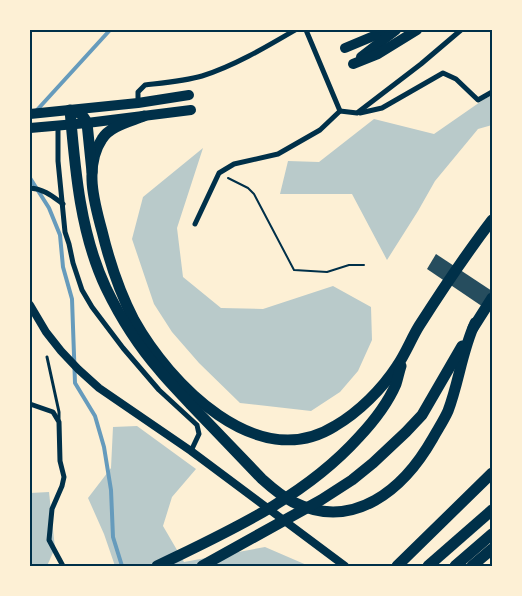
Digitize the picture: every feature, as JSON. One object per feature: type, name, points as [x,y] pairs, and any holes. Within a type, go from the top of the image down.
[{"type":"highway","points":[[475,323],[465,349],[456,388],[447,412],[425,452],[397,486],[376,500],[345,511],[324,511],[294,503],[262,479],[160,371],[141,347],[125,322],[106,288],[87,232],[78,182],[70,110],[79,112],[84,116],[87,123],[94,198],[104,238],[114,271],[135,320],[145,337],[170,370],[197,398],[227,421],[250,433],[265,438],[302,440],[337,426],[354,414],[379,389],[396,367],[418,328],[492,219]]},
{"type":"highway","points":[[92,172],[96,150],[102,138],[110,130],[144,116]]},
{"type":"highway","points":[[202,566],[331,494],[362,472],[406,432],[422,415],[475,323],[492,298]]},
{"type":"highway","points":[[157,566],[255,517],[291,495],[317,476],[351,446],[381,412],[396,383],[403,357]]},
{"type":"highway","points":[[397,566],[492,473]]},
{"type":"highway","points":[[428,566],[492,510]]},
{"type":"highway","points":[[455,566],[492,534]]},
{"type":"highway","points":[[472,566],[492,549]]},
{"type":"main road","points":[[371,30],[345,48],[388,30]]},
{"type":"main road","points":[[396,30],[353,64],[378,54],[417,30]]},
{"type":"main road","points":[[30,114],[189,96]]},
{"type":"main road","points":[[30,128],[191,110]]},
{"type":"street","points":[[138,103],[138,92],[144,86],[200,76],[227,66],[295,30]]},
{"type":"street","points":[[306,30],[340,111]]},
{"type":"street","points":[[357,113],[421,64],[461,30]]},
{"type":"street","points":[[340,111],[357,113],[382,108],[443,73],[456,79],[478,100],[492,92]]},
{"type":"street","points":[[195,224],[219,174],[234,164],[278,154],[320,130],[340,111]]},
{"type":"street","points":[[58,126],[58,161],[64,232],[82,290],[92,307],[123,348],[159,390],[197,425],[199,434],[191,451]]},
{"type":"street","points":[[30,188],[49,193],[62,204]]},
{"type":"street","points":[[30,305],[60,351],[99,388],[191,451],[345,566]]},
{"type":"street","points":[[30,404],[53,412],[59,422],[60,461],[64,477],[52,509],[49,540],[63,566]]},
{"type":"lane","points":[[47,357],[60,412],[59,422]]},
{"type":"path","points":[[219,174],[248,188],[254,194],[294,270],[327,272],[349,265],[364,266]]},
{"type":"shaded area","points":[[492,95],[492,125],[478,129],[435,181],[387,260],[352,194],[280,194],[288,161],[319,162],[374,119],[434,134]]},
{"type":"shaded area","points":[[203,148],[177,228],[183,277],[221,308],[263,309],[333,286],[371,307],[372,340],[358,371],[340,392],[311,411],[240,403],[199,363],[172,332],[154,304],[132,239],[143,197]]},
{"type":"shaded area","points":[[137,426],[196,469],[172,497],[163,526],[184,562],[265,547],[309,566],[115,566],[104,534],[88,498],[111,468],[113,427]]},
{"type":"shaded area","points":[[49,492],[55,548],[47,566],[30,566],[30,493]]},
{"type":"building","points":[[436,254],[492,291],[492,313],[427,269]]},
{"type":"waterway","points":[[37,110],[110,30]]},
{"type":"waterway","points":[[30,178],[49,208],[60,235],[63,267],[72,299],[75,383],[95,416],[104,447],[111,490],[113,537],[122,566]]}]
